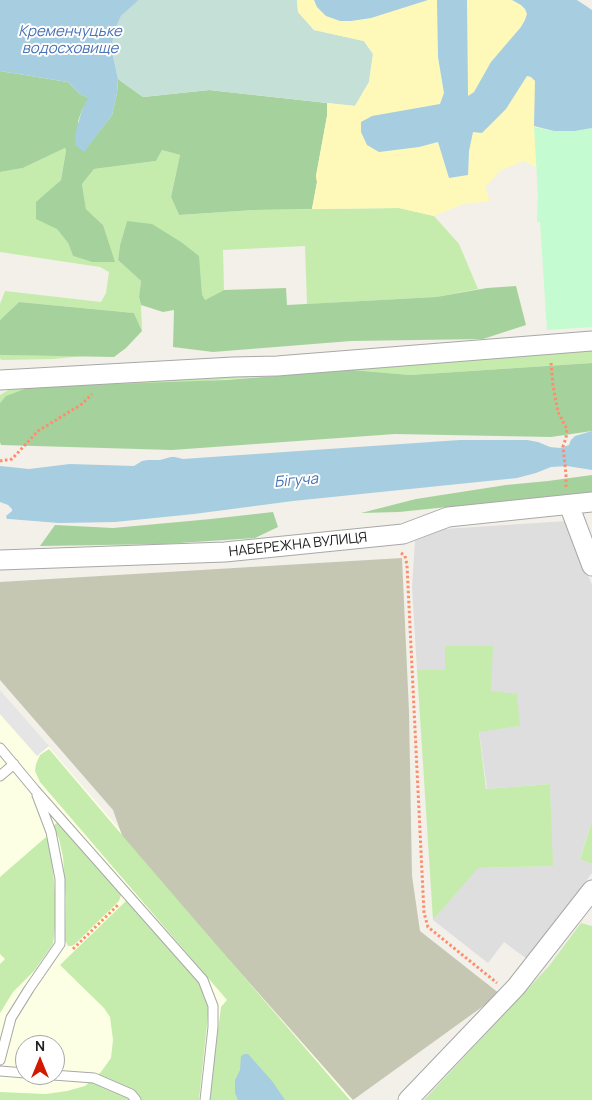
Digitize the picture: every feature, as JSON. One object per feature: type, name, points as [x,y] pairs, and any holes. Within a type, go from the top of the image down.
[{"type":"street","points":[[0,380],[277,366],[592,341]]},
{"type":"street","name":"НАБЕРЕЖНА ВУЛИЦЯ","points":[[0,560],[225,552],[381,537],[403,534],[448,518],[592,502]]},
{"type":"street","points":[[570,505],[592,566]]},
{"type":"street","points":[[408,1100],[510,993],[592,890]]},
{"type":"lane","points":[[0,748],[203,980],[214,1006],[205,1100]]},
{"type":"lane","points":[[0,776],[14,764]]},
{"type":"lane","points":[[0,1060],[11,1018],[60,944],[60,879],[51,832],[35,790]]},
{"type":"lane","points":[[0,1071],[15,1072]]},
{"type":"lane","points":[[65,1076],[94,1078],[131,1094],[136,1100]]},
{"type":"path","points":[[549,345],[558,412],[567,429],[563,446],[566,475]]},
{"type":"path","points":[[0,461],[12,459],[38,431],[82,404],[97,389]]},
{"type":"path","points":[[381,537],[405,556],[407,565],[424,913],[428,927],[510,993]]},
{"type":"path","points":[[46,963],[63,958],[128,895]]},
{"type":"shaded area","points":[[139,0],[297,0],[298,12],[314,30],[364,41],[373,54],[369,82],[355,106],[209,90],[143,97],[118,79],[111,47],[121,16]]},
{"type":"shaded area","points":[[567,521],[592,585],[592,821],[580,858],[592,864],[592,873],[527,959],[504,942],[488,963],[433,920],[477,868],[552,866],[550,784],[487,789],[479,731],[519,726],[491,691],[445,646],[445,670],[417,670],[412,587],[415,541],[444,529]]},
{"type":"shaded area","points":[[402,558],[409,712],[412,876],[420,931],[500,994],[353,1100],[124,841],[113,810],[0,680],[0,582]]},
{"type":"shaded area","points":[[0,690],[352,1100],[0,1100]]},
{"type":"shaded area","points":[[0,690],[49,746],[37,756],[0,714]]},
{"type":"green space","points":[[0,71],[68,82],[80,94],[89,98],[78,121],[84,151],[112,115],[118,79],[143,97],[209,90],[327,103],[327,116],[312,209],[254,210],[179,215],[171,197],[180,155],[162,150],[156,161],[94,169],[82,184],[86,209],[103,225],[115,262],[92,262],[73,256],[68,243],[57,229],[36,219],[36,202],[61,180],[65,148],[23,168],[0,172]]},
{"type":"green space","points":[[534,127],[554,131],[575,131],[592,128],[592,327],[547,330],[540,222],[537,222],[538,195]]},
{"type":"green space","points":[[65,148],[61,180],[37,202],[68,243],[73,256],[92,262],[103,225],[86,209],[82,184],[94,169],[156,161],[162,150],[180,155],[171,197],[179,215],[254,210],[399,208],[434,216],[459,244],[478,289],[436,297],[307,304],[305,246],[223,250],[224,290],[205,300],[127,221],[118,260],[141,281],[139,297],[142,331],[134,313],[19,302],[0,320],[0,304],[5,291],[101,302],[106,293],[109,272],[100,267],[0,252],[0,172],[23,168]]},
{"type":"green space","points":[[127,221],[152,224],[199,256],[202,295],[205,300],[224,290],[286,288],[287,305],[436,297],[487,288],[516,286],[526,325],[483,339],[351,341],[213,352],[173,347],[174,310],[163,312],[141,305],[139,297],[141,281],[118,260]]},
{"type":"green space","points":[[19,302],[134,313],[142,331],[126,348],[114,357],[0,355],[0,320]]},
{"type":"green space","points":[[592,346],[592,363],[410,375],[352,370],[7,396],[0,403],[0,395],[12,388]]},
{"type":"green space","points":[[0,355],[83,356],[53,359],[2,360]]},
{"type":"green space","points":[[592,363],[592,431],[551,437],[395,434],[172,450],[1,445],[0,442],[0,403],[6,396],[30,387],[226,380],[352,370],[410,375]]},
{"type":"green space","points":[[592,475],[592,492],[399,512],[361,513],[416,499],[506,485]]},
{"type":"green space","points":[[273,512],[278,527],[255,538],[164,544],[40,546],[55,525],[113,528]]},
{"type":"green space","points":[[445,646],[493,646],[491,691],[517,694],[520,726],[479,732],[486,789],[550,784],[553,866],[478,868],[433,920],[417,670],[445,670]]},
{"type":"green space","points":[[49,749],[350,1100],[209,1100],[221,1007],[227,1000],[40,782],[35,771],[36,764],[40,755]]},
{"type":"green space","points":[[592,821],[592,864],[580,859]]},
{"type":"green space","points":[[58,822],[121,895],[119,901],[71,946],[68,946],[65,940],[66,900],[63,857],[59,839],[53,826]]},
{"type":"green space","points":[[46,837],[50,843],[55,892],[53,944],[34,971],[13,992],[0,1013],[0,964],[5,959],[0,954],[0,877]]},
{"type":"green space","points":[[126,901],[199,981],[206,992],[209,1006],[199,1100],[0,1100],[0,1092],[46,1094],[85,1086],[101,1072],[111,1058],[113,1040],[110,1017],[104,1008],[60,965]]},
{"type":"green space","points":[[581,923],[592,926],[592,1100],[424,1100],[549,966]]},
{"type":"sand","points":[[297,0],[314,0],[317,7],[351,21],[371,18],[428,0],[437,0],[438,57],[444,93],[440,104],[372,116],[361,122],[379,152],[419,147],[438,142],[449,178],[468,175],[469,151],[473,132],[526,76],[535,80],[540,128],[554,131],[575,131],[592,128],[536,167],[524,161],[501,170],[485,187],[490,201],[463,204],[434,216],[399,208],[312,209],[327,116],[327,103],[355,106],[369,82],[373,54],[364,41],[314,30],[298,12]]},
{"type":"sand","points":[[467,0],[512,0],[521,5],[527,14],[521,27],[491,62],[474,92],[468,97]]},
{"type":"water","name":"Кременчуцьке водосховище","points":[[0,0],[139,0],[121,16],[111,47],[118,79],[112,115],[84,152],[75,145],[76,131],[82,110],[88,98],[80,94],[68,82],[0,71]]},
{"type":"water","points":[[314,0],[428,0],[371,18],[340,21],[326,16],[317,7]]},
{"type":"water","points":[[437,0],[467,0],[468,96],[474,92],[491,62],[525,20],[527,14],[525,9],[512,0],[577,0],[592,10],[592,128],[575,131],[554,131],[534,126],[535,81],[527,76],[506,109],[482,133],[473,132],[469,151],[468,175],[449,178],[438,142],[419,147],[379,152],[367,145],[361,132],[361,122],[372,116],[440,104],[444,93],[438,57]]},
{"type":"water","name":"Бігуча","points":[[592,431],[592,470],[567,466],[551,467],[517,478],[293,501],[115,522],[59,523],[7,519],[6,516],[12,509],[0,502],[0,466],[29,469],[70,464],[134,466],[142,461],[171,457],[183,459],[460,440],[527,440],[560,448],[569,445],[575,436]]},
{"type":"water","points":[[248,1054],[272,1081],[285,1100],[238,1100],[235,1093],[235,1080],[240,1070],[241,1056]]}]
